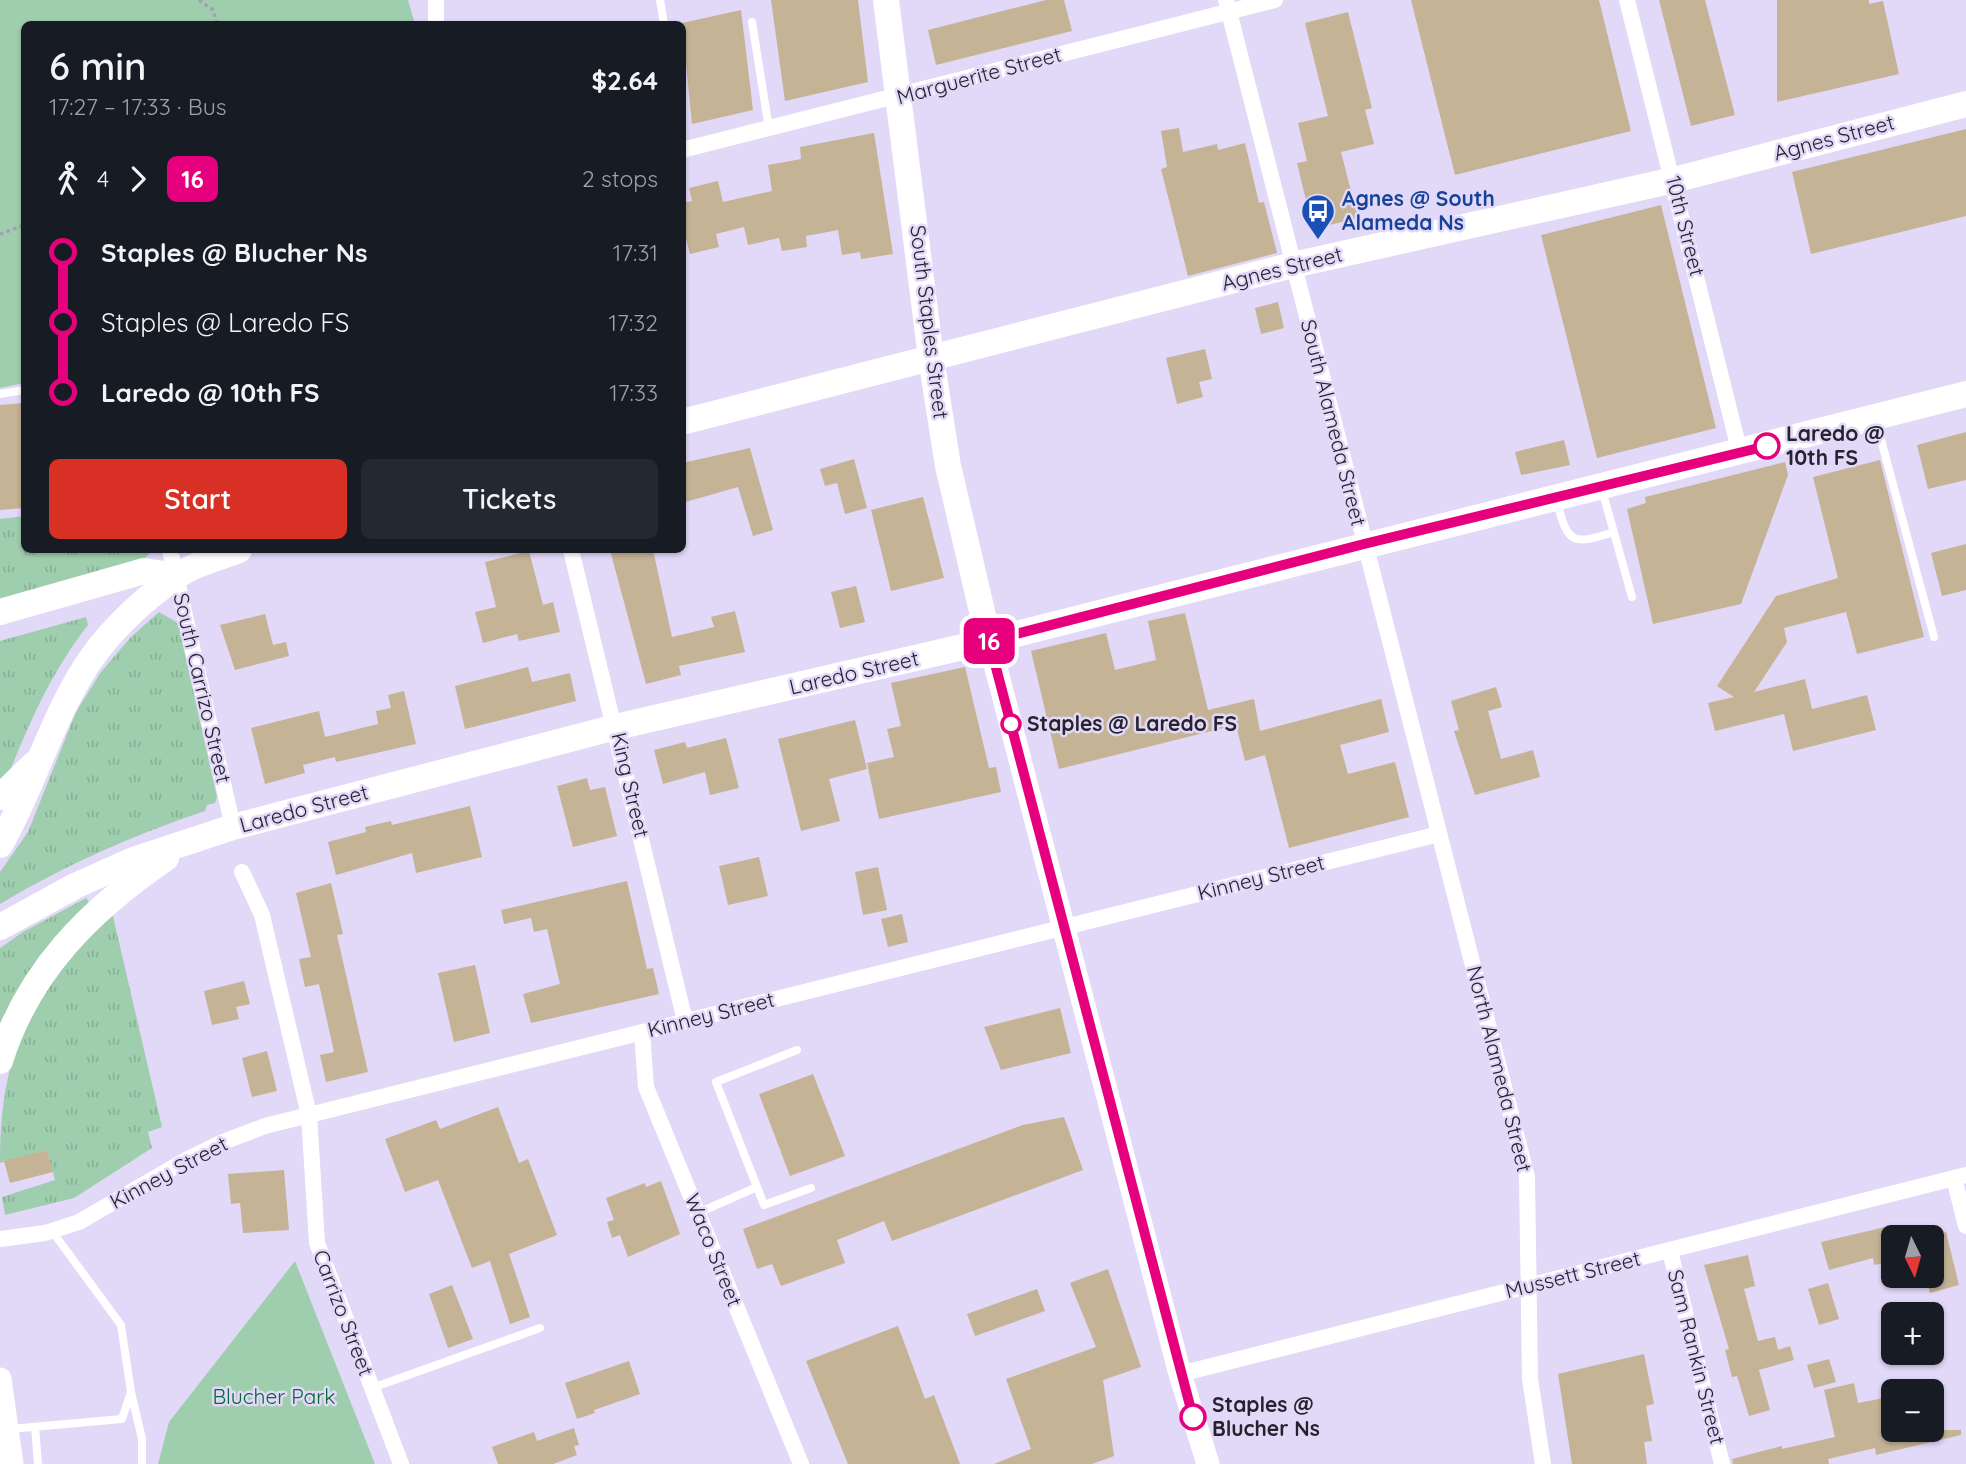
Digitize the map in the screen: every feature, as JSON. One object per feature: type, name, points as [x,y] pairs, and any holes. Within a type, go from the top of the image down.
[{"type":"main road","name":"South Staples Street","points":[[886,0],[931,358],[962,533],[989,641]]},
{"type":"main road","name":"Agnes Street","points":[[686,421],[1293,265],[1674,180],[1966,104]]},
{"type":"main road","name":"Laredo Street","points":[[0,927],[75,886],[134,860],[233,827],[616,727],[989,641],[1364,544],[1740,453],[1966,394]]},
{"type":"main road","points":[[0,845],[21,809],[41,758],[79,677],[101,646],[177,576],[232,553]]},
{"type":"main road","points":[[0,612],[144,571],[177,576]]},
{"type":"main road","points":[[989,641],[1205,1463]]},
{"type":"main road","points":[[0,797],[41,758]]},
{"type":"main road","points":[[0,1061],[27,995],[53,957],[78,928],[103,904],[193,840]]},
{"type":"main road","points":[[0,1380],[12,1464]]},
{"type":"street","points":[[436,0],[436,21]]},
{"type":"street","name":"Marguerite Street","points":[[686,146],[899,98],[1227,5],[1275,0]]},
{"type":"street","name":"10th Street","points":[[1627,0],[1740,453]]},
{"type":"street","name":"South Alameda Street","points":[[1227,5],[1454,885]]},
{"type":"street","name":"South Carrizo Street","points":[[171,553],[233,827]]},
{"type":"street","name":"King Street","points":[[572,553],[685,1021]]},
{"type":"street","name":"Kinney Street","points":[[0,1239],[52,1231],[79,1222],[188,1159],[234,1138],[309,1115],[1439,834]]},
{"type":"street","points":[[242,872],[261,915],[309,1115]]},
{"type":"street","name":"North Alameda Street","points":[[1454,885],[1527,1177],[1530,1379],[1543,1464]]},
{"type":"street","name":"Waco Street","points":[[642,1032],[646,1087],[801,1464]]},
{"type":"street","name":"Carrizo Street","points":[[309,1115],[317,1244],[401,1464]]},
{"type":"street","points":[[1960,1177],[1966,1226]]},
{"type":"street","name":"Mussett Street","points":[[1180,1374],[1960,1177]]},
{"type":"street","name":"Sam Rankin Street","points":[[1670,1251],[1722,1464]]},
{"type":"lane","points":[[660,0],[664,21]]},
{"type":"lane","points":[[752,22],[769,129]]},
{"type":"lane","points":[[0,394],[21,390]]},
{"type":"lane","points":[[1875,418],[1934,637]]},
{"type":"lane","points":[[1602,487],[1632,597]]},
{"type":"lane","points":[[1556,498],[1567,535],[1574,540],[1586,540],[1614,532]]},
{"type":"lane","points":[[797,1050],[716,1082],[764,1205],[811,1188]]},
{"type":"lane","points":[[698,1213],[757,1187]]},
{"type":"lane","points":[[52,1231],[121,1325],[131,1392],[142,1439],[142,1464]]},
{"type":"lane","points":[[372,1388],[540,1328]]},
{"type":"lane","points":[[7,1429],[122,1419],[131,1392]]},
{"type":"lane","points":[[35,1427],[38,1464]]},
{"type":"path","points":[[199,0],[213,10],[217,21]]},
{"type":"path","points":[[0,234],[21,226]]},
{"type":"green space","points":[[0,0],[408,0],[414,21],[21,21],[21,384],[0,388]]},
{"type":"green space","points":[[21,516],[21,553],[150,553],[142,561],[0,603],[0,519]]},
{"type":"green space","points":[[159,612],[178,623],[217,797],[215,803],[207,805],[205,811],[152,830],[74,864],[0,904],[0,872],[28,832],[76,712],[101,672],[130,638]]},
{"type":"green space","points":[[86,617],[88,625],[53,678],[33,716],[8,776],[0,785],[0,641]]},
{"type":"green space","points":[[86,898],[91,905],[0,1036],[0,948],[23,932]]},
{"type":"green space","points":[[112,912],[162,1127],[148,1132],[152,1148],[74,1198],[5,1215],[2,1197],[55,1180],[47,1150],[0,1163],[5,1092],[16,1049],[35,1006],[55,975]]},
{"type":"green space","name":"Blucher Park","points":[[295,1261],[375,1464],[158,1464],[169,1422]]},
{"type":"building","points":[[771,0],[858,0],[868,82],[785,101]]},
{"type":"building","points":[[1046,0],[1064,0],[1072,31],[936,65],[928,30]]},
{"type":"building","points":[[1411,0],[1599,0],[1631,131],[1455,175]]},
{"type":"building","points":[[1659,0],[1705,0],[1735,115],[1691,126]]},
{"type":"building","points":[[1777,0],[1869,0],[1869,4],[1883,1],[1899,74],[1777,102]]},
{"type":"building","points":[[741,10],[753,110],[692,124],[686,63],[686,22]]},
{"type":"building","points":[[1348,12],[1372,108],[1365,110],[1374,144],[1341,152],[1358,218],[1313,229],[1297,163],[1307,161],[1298,123],[1328,116],[1305,23]]},
{"type":"building","points":[[1179,128],[1183,152],[1217,144],[1218,150],[1245,143],[1259,203],[1264,202],[1277,253],[1188,276],[1161,169],[1167,167],[1161,131]]},
{"type":"building","points":[[1966,129],[1966,216],[1811,254],[1792,172]]},
{"type":"building","points":[[874,133],[893,254],[861,259],[860,252],[842,255],[838,230],[806,236],[807,247],[782,251],[779,238],[748,245],[744,227],[716,234],[719,247],[690,254],[686,238],[686,202],[692,201],[689,188],[718,181],[723,202],[772,191],[768,165],[801,159],[800,147]]},
{"type":"building","points":[[1661,205],[1716,428],[1597,458],[1541,235]]},
{"type":"building","points":[[1278,302],[1284,328],[1261,334],[1255,308]]},
{"type":"building","points":[[1205,349],[1212,379],[1199,382],[1203,397],[1177,404],[1166,358]]},
{"type":"building","points":[[21,403],[21,508],[0,510],[0,405]]},
{"type":"building","points":[[1966,432],[1966,480],[1928,489],[1917,445]]},
{"type":"building","points":[[1564,440],[1570,465],[1521,475],[1515,452]]},
{"type":"building","points":[[750,448],[773,530],[753,536],[738,487],[686,502],[686,462]]},
{"type":"building","points":[[854,459],[867,508],[845,514],[837,483],[825,486],[820,469]]},
{"type":"building","points":[[1880,460],[1924,637],[1857,654],[1846,612],[1784,628],[1787,642],[1754,692],[1805,679],[1812,709],[1867,695],[1876,730],[1793,751],[1784,714],[1715,731],[1708,703],[1734,697],[1717,686],[1776,596],[1838,578],[1813,477]]},
{"type":"building","points":[[1785,462],[1788,475],[1741,604],[1653,624],[1627,509],[1646,503],[1645,497]]},
{"type":"building","points":[[923,497],[944,578],[891,591],[871,510]]},
{"type":"building","points":[[1966,544],[1966,590],[1942,596],[1931,553]]},
{"type":"building","points":[[530,553],[543,605],[553,602],[560,632],[519,641],[517,634],[483,643],[475,612],[496,607],[485,562]]},
{"type":"building","points":[[611,553],[654,553],[672,637],[714,627],[711,617],[735,611],[745,652],[679,666],[681,675],[646,684]]},
{"type":"building","points":[[856,586],[865,622],[840,628],[831,592]]},
{"type":"building","points":[[1185,613],[1208,710],[1254,699],[1260,731],[1381,699],[1389,732],[1340,745],[1348,774],[1395,762],[1409,817],[1289,848],[1265,755],[1245,761],[1236,725],[1059,769],[1031,651],[1106,633],[1115,670],[1156,660],[1148,621]]},
{"type":"building","points":[[265,614],[273,645],[286,642],[289,656],[235,670],[220,625]]},
{"type":"building","points":[[528,667],[532,682],[570,673],[576,701],[465,729],[455,686]]},
{"type":"building","points":[[965,667],[989,768],[996,767],[1001,792],[879,819],[867,763],[894,757],[887,729],[901,726],[891,683]]},
{"type":"building","points":[[1496,687],[1502,707],[1488,711],[1501,759],[1533,750],[1540,777],[1475,795],[1454,731],[1459,730],[1451,701]]},
{"type":"building","points":[[404,691],[416,744],[336,762],[335,757],[303,765],[305,773],[265,784],[251,728],[319,711],[325,737],[378,724],[376,711],[391,708],[388,695]]},
{"type":"building","points":[[855,720],[867,769],[829,779],[840,821],[801,831],[778,739]]},
{"type":"building","points":[[726,738],[739,788],[710,795],[705,772],[663,784],[654,750],[685,742],[687,748]]},
{"type":"building","points":[[587,778],[590,790],[605,787],[617,836],[573,847],[557,786]]},
{"type":"building","points":[[470,806],[482,857],[416,873],[412,853],[336,875],[328,842],[366,832],[365,827],[391,821],[392,825]]},
{"type":"building","points":[[759,857],[768,896],[728,905],[719,866]]},
{"type":"building","points":[[878,867],[887,910],[863,915],[855,872]]},
{"type":"building","points":[[627,881],[647,969],[653,968],[659,994],[531,1023],[523,994],[560,984],[547,929],[534,932],[531,918],[504,924],[501,910]]},
{"type":"building","points":[[331,883],[343,934],[337,935],[368,1072],[326,1082],[320,1055],[334,1052],[319,984],[305,987],[299,959],[311,957],[296,893]]},
{"type":"building","points":[[902,914],[908,942],[888,947],[881,919]]},
{"type":"building","points":[[475,965],[490,1033],[454,1042],[438,973]]},
{"type":"building","points":[[244,981],[250,1004],[236,1007],[239,1019],[212,1025],[204,991]]},
{"type":"building","points":[[1060,1008],[1071,1053],[1001,1070],[984,1027]]},
{"type":"building","points":[[267,1051],[277,1091],[252,1097],[242,1058]]},
{"type":"building","points":[[813,1074],[845,1156],[790,1176],[759,1094]]},
{"type":"building","points":[[498,1107],[519,1163],[528,1159],[557,1235],[509,1254],[530,1317],[510,1324],[490,1261],[472,1268],[438,1180],[405,1192],[385,1139],[436,1120],[440,1129]]},
{"type":"building","points":[[1064,1117],[1083,1170],[892,1241],[884,1221],[837,1240],[845,1263],[781,1286],[772,1264],[757,1269],[743,1229],[1023,1125]]},
{"type":"building","points":[[47,1150],[53,1172],[10,1183],[4,1161]]},
{"type":"building","points":[[284,1170],[289,1230],[243,1233],[240,1203],[231,1204],[228,1174]]},
{"type":"building","points":[[661,1181],[680,1234],[628,1257],[620,1235],[612,1238],[607,1222],[614,1220],[606,1198],[645,1183],[646,1187]]},
{"type":"building","points":[[1881,1228],[1881,1264],[1874,1265],[1873,1258],[1829,1270],[1821,1242]]},
{"type":"building","points":[[1944,1233],[1959,1285],[1930,1293],[1929,1288],[1944,1288]]},
{"type":"building","points":[[1748,1255],[1755,1286],[1744,1289],[1758,1341],[1775,1337],[1778,1350],[1790,1346],[1794,1360],[1759,1370],[1770,1410],[1749,1416],[1737,1376],[1732,1377],[1725,1350],[1729,1349],[1704,1265]]},
{"type":"building","points":[[1108,1269],[1141,1367],[1103,1380],[1114,1456],[1092,1464],[994,1464],[1031,1449],[1006,1379],[1096,1347],[1070,1283]]},
{"type":"building","points":[[1828,1283],[1839,1319],[1819,1325],[1808,1289]]},
{"type":"building","points":[[452,1285],[473,1339],[448,1348],[429,1294]]},
{"type":"building","points":[[1037,1289],[1045,1311],[975,1336],[967,1314]]},
{"type":"building","points":[[898,1326],[925,1399],[934,1395],[960,1464],[848,1464],[806,1361]]},
{"type":"building","points":[[1644,1354],[1654,1404],[1646,1406],[1652,1441],[1644,1442],[1647,1464],[1572,1464],[1558,1374]]},
{"type":"building","points":[[1829,1359],[1836,1382],[1814,1388],[1807,1365]]},
{"type":"building","points":[[629,1361],[640,1394],[577,1419],[565,1383]]},
{"type":"building","points":[[1854,1383],[1858,1403],[1881,1399],[1881,1442],[1931,1442],[1876,1455],[1875,1448],[1828,1459],[1829,1464],[1733,1464],[1732,1459],[1782,1446],[1782,1449],[1835,1437],[1824,1390]]},
{"type":"building","points":[[574,1428],[579,1445],[574,1446],[577,1455],[553,1464],[498,1464],[492,1447],[534,1432],[537,1441]]},
{"type":"building","points":[[1944,1430],[1961,1430],[1961,1435],[1944,1439]]},
{"type":"bus line","name":"16","points":[[1193,1417],[989,641],[1364,544],[1767,446]]},
{"type":"place","name":"Agnes @ South Alameda Ns","points":[[1318,241]]},
{"type":"place","name":"Laredo @ 10th FS","points":[[1767,446]]},
{"type":"place","name":"Staples @ Laredo FS","points":[[1011,724]]},
{"type":"place","name":"Staples @ Blucher Ns","points":[[1193,1417]]}]
